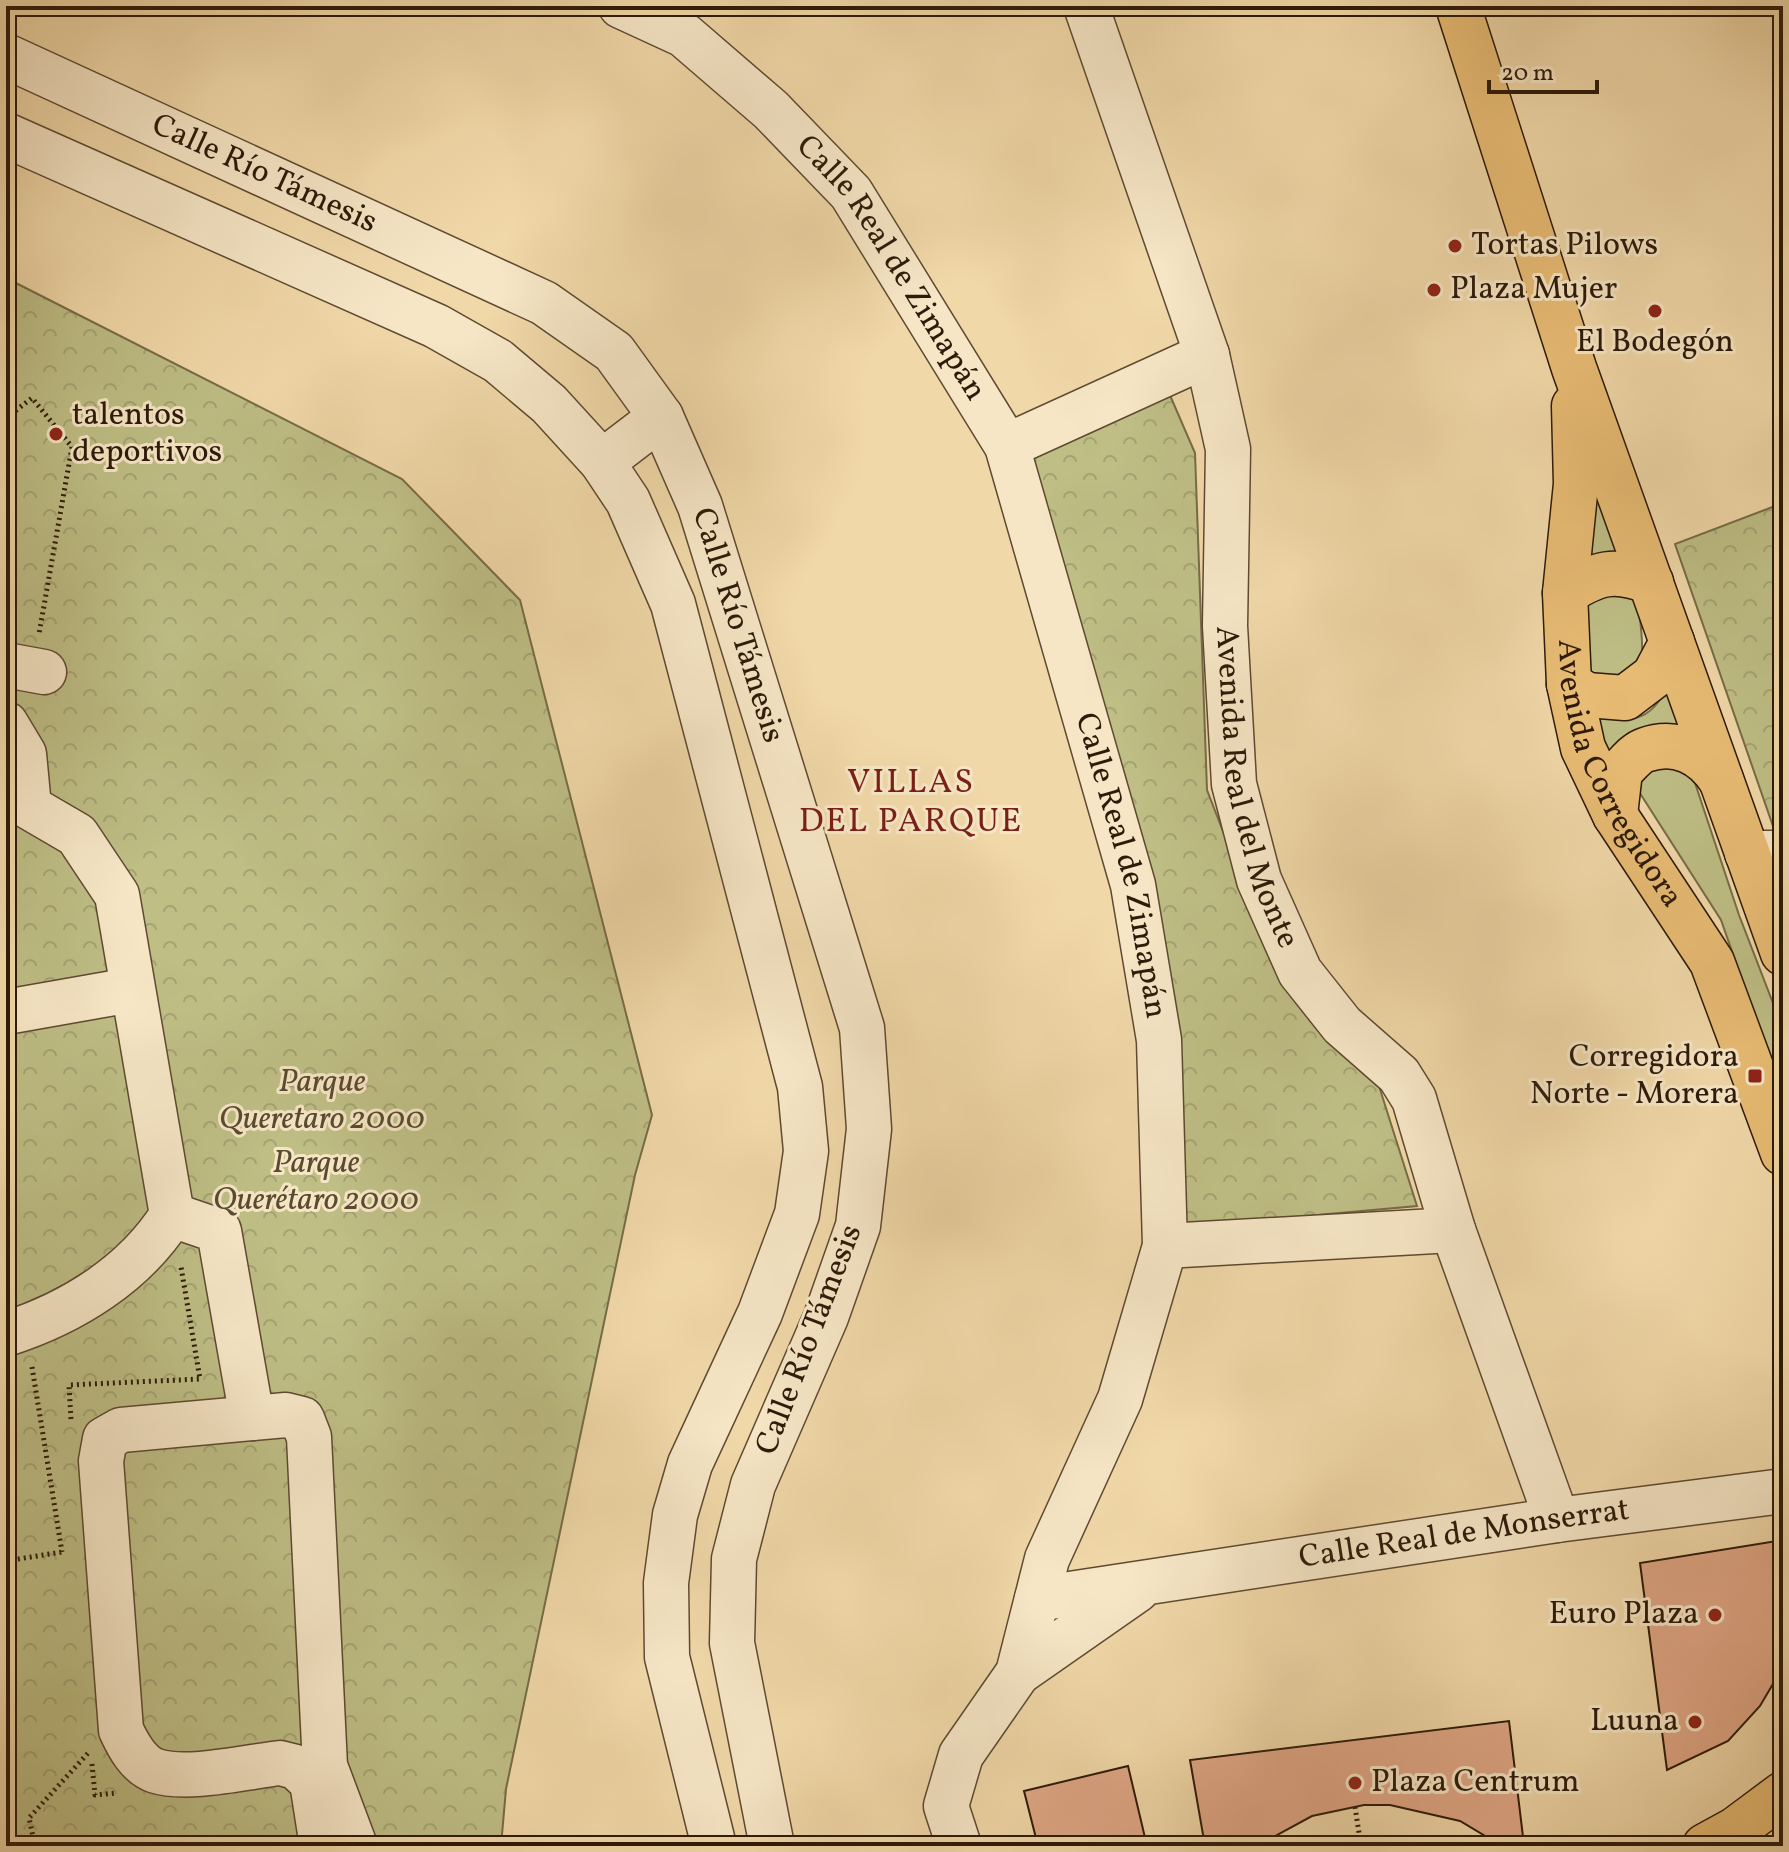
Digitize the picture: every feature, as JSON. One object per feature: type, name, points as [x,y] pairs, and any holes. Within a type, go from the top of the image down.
[{"type":"main road","name":"Avenida Corregidora","points":[[1458,6],[1574,368],[1721,780],[1765,853],[1783,953]]},
{"type":"main road","name":"Avenida Corregidora","points":[[1574,368],[1576,484],[1565,593],[1569,684],[1583,748],[1615,815],[1712,962],[1783,1153]]},
{"type":"main road","points":[[1565,593],[1590,577],[1624,572],[1651,582]]},
{"type":"main road","points":[[1569,684],[1587,695],[1625,698],[1654,676],[1672,642]]},
{"type":"main road","points":[[1615,815],[1620,771],[1643,751],[1680,745],[1711,763],[1721,780]]},
{"type":"main road","points":[[1705,1846],[1783,1794]]},
{"type":"street","name":"Calle Real de Zimapán","points":[[621,6],[684,35],[771,110],[851,193],[1007,446],[1133,885],[1159,1040],[1165,1246],[1120,1399],[1047,1559],[1018,1673],[961,1755],[946,1806],[959,1846]]},
{"type":"street","name":"Avenida Real del Monte","points":[[1086,6],[1207,355],[1228,449],[1225,626],[1234,784],[1259,880],[1300,972],[1342,1025],[1399,1075],[1414,1099],[1453,1230],[1557,1520]]},
{"type":"street","name":"Calle Río Támesis","points":[[6,56],[544,303],[614,352],[661,417],[700,506],[862,1028],[869,1129],[858,1226],[826,1317],[753,1485],[734,1559],[732,1643],[772,1846]]},
{"type":"street","name":"Calle Río Támesis","points":[[6,135],[436,326],[498,361],[549,404],[602,462],[628,501],[673,604],[760,921],[800,1087],[806,1151],[797,1214],[760,1313],[690,1464],[675,1515],[666,1583],[667,1657],[714,1846]]},
{"type":"street","points":[[1007,446],[1207,355]]},
{"type":"street","points":[[602,462],[661,417]]},
{"type":"street","points":[[6,724],[24,754],[29,807],[77,835],[117,895],[172,1215],[153,1245],[89,1298],[16,1331]]},
{"type":"street","points":[[760,921],[822,895]]},
{"type":"street","points":[[6,1012],[131,990]]},
{"type":"street","points":[[172,1215],[219,1231],[252,1418]]},
{"type":"street","points":[[1165,1246],[1453,1230]]},
{"type":"street","points":[[322,1846],[312,1782],[296,1767],[280,1763],[179,1774],[154,1771],[133,1754],[121,1730],[101,1461],[105,1439],[121,1430],[286,1415],[302,1419],[309,1437],[325,1766],[355,1846]]},
{"type":"street","name":"Calle Real de Monserrat","points":[[1037,1599],[1557,1520],[1783,1491]]},
{"type":"street","name":"Calle Real de Monserrat","points":[[1018,1673],[1145,1585]]},
{"type":"path","points":[[6,418],[32,398],[72,447],[28,669]]},
{"type":"path","points":[[69,1385],[200,1379],[172,1215]]},
{"type":"path","points":[[16,1331],[62,1552]]},
{"type":"path","points":[[6,1561],[70,1550]]},
{"type":"path","points":[[1355,1807],[1361,1846]]},
{"type":"green space","name":"Parque Querétaro 2000","points":[[6,278],[402,479],[520,600],[652,1115],[635,1175],[506,1789],[501,1846],[6,1846]]},
{"type":"green space","points":[[1169,393],[1195,453],[1207,790],[1282,983],[1379,1086],[1417,1206],[1171,1228],[1180,1038],[1029,457]]},
{"type":"green space","points":[[1582,428],[1614,518],[1633,584],[1640,617],[1640,676],[1593,682],[1582,661]]},
{"type":"green space","points":[[1783,503],[1783,831],[1775,832],[1675,544]]},
{"type":"green space","points":[[1671,676],[1698,743],[1608,765],[1590,715],[1619,719],[1641,716],[1658,702]]},
{"type":"green space","points":[[1664,761],[1693,777],[1739,915],[1783,1029],[1783,1097],[1721,920],[1636,787],[1638,777]]},
{"type":"building","name":"Euro Plaza","points":[[1783,1540],[1783,1667],[1760,1706],[1728,1741],[1667,1770],[1640,1563]]},
{"type":"building","name":"Plaza Centrum","points":[[1509,1721],[1524,1845],[1502,1846],[1460,1821],[1390,1805],[1364,1805],[1312,1816],[1257,1846],[1205,1846],[1190,1760]]},
{"type":"building","points":[[1128,1766],[1147,1846],[1038,1846],[1024,1791]]},
{"type":"place","name":"Tortas Pilows","points":[[1455,246]]},
{"type":"place","name":"Plaza Mujer","points":[[1434,290]]},
{"type":"place","name":"El Bodegón","points":[[1655,311]]},
{"type":"place","name":"talentos deportivos","points":[[56,434]]},
{"type":"place","name":"Corregidora Norte - Morera","points":[[1755,1076]]},
{"type":"place","name":"Euro Plaza","points":[[1715,1615]]},
{"type":"place","name":"Luuna","points":[[1695,1722]]},
{"type":"place","name":"Plaza Centrum","points":[[1355,1783]]},
{"type":"district","name":"VILLAS DEL PARQUE","points":[[911,802]]},
{"type":"park label","name":"Parque Queretaro 2000","points":[[322,1102]]}]
